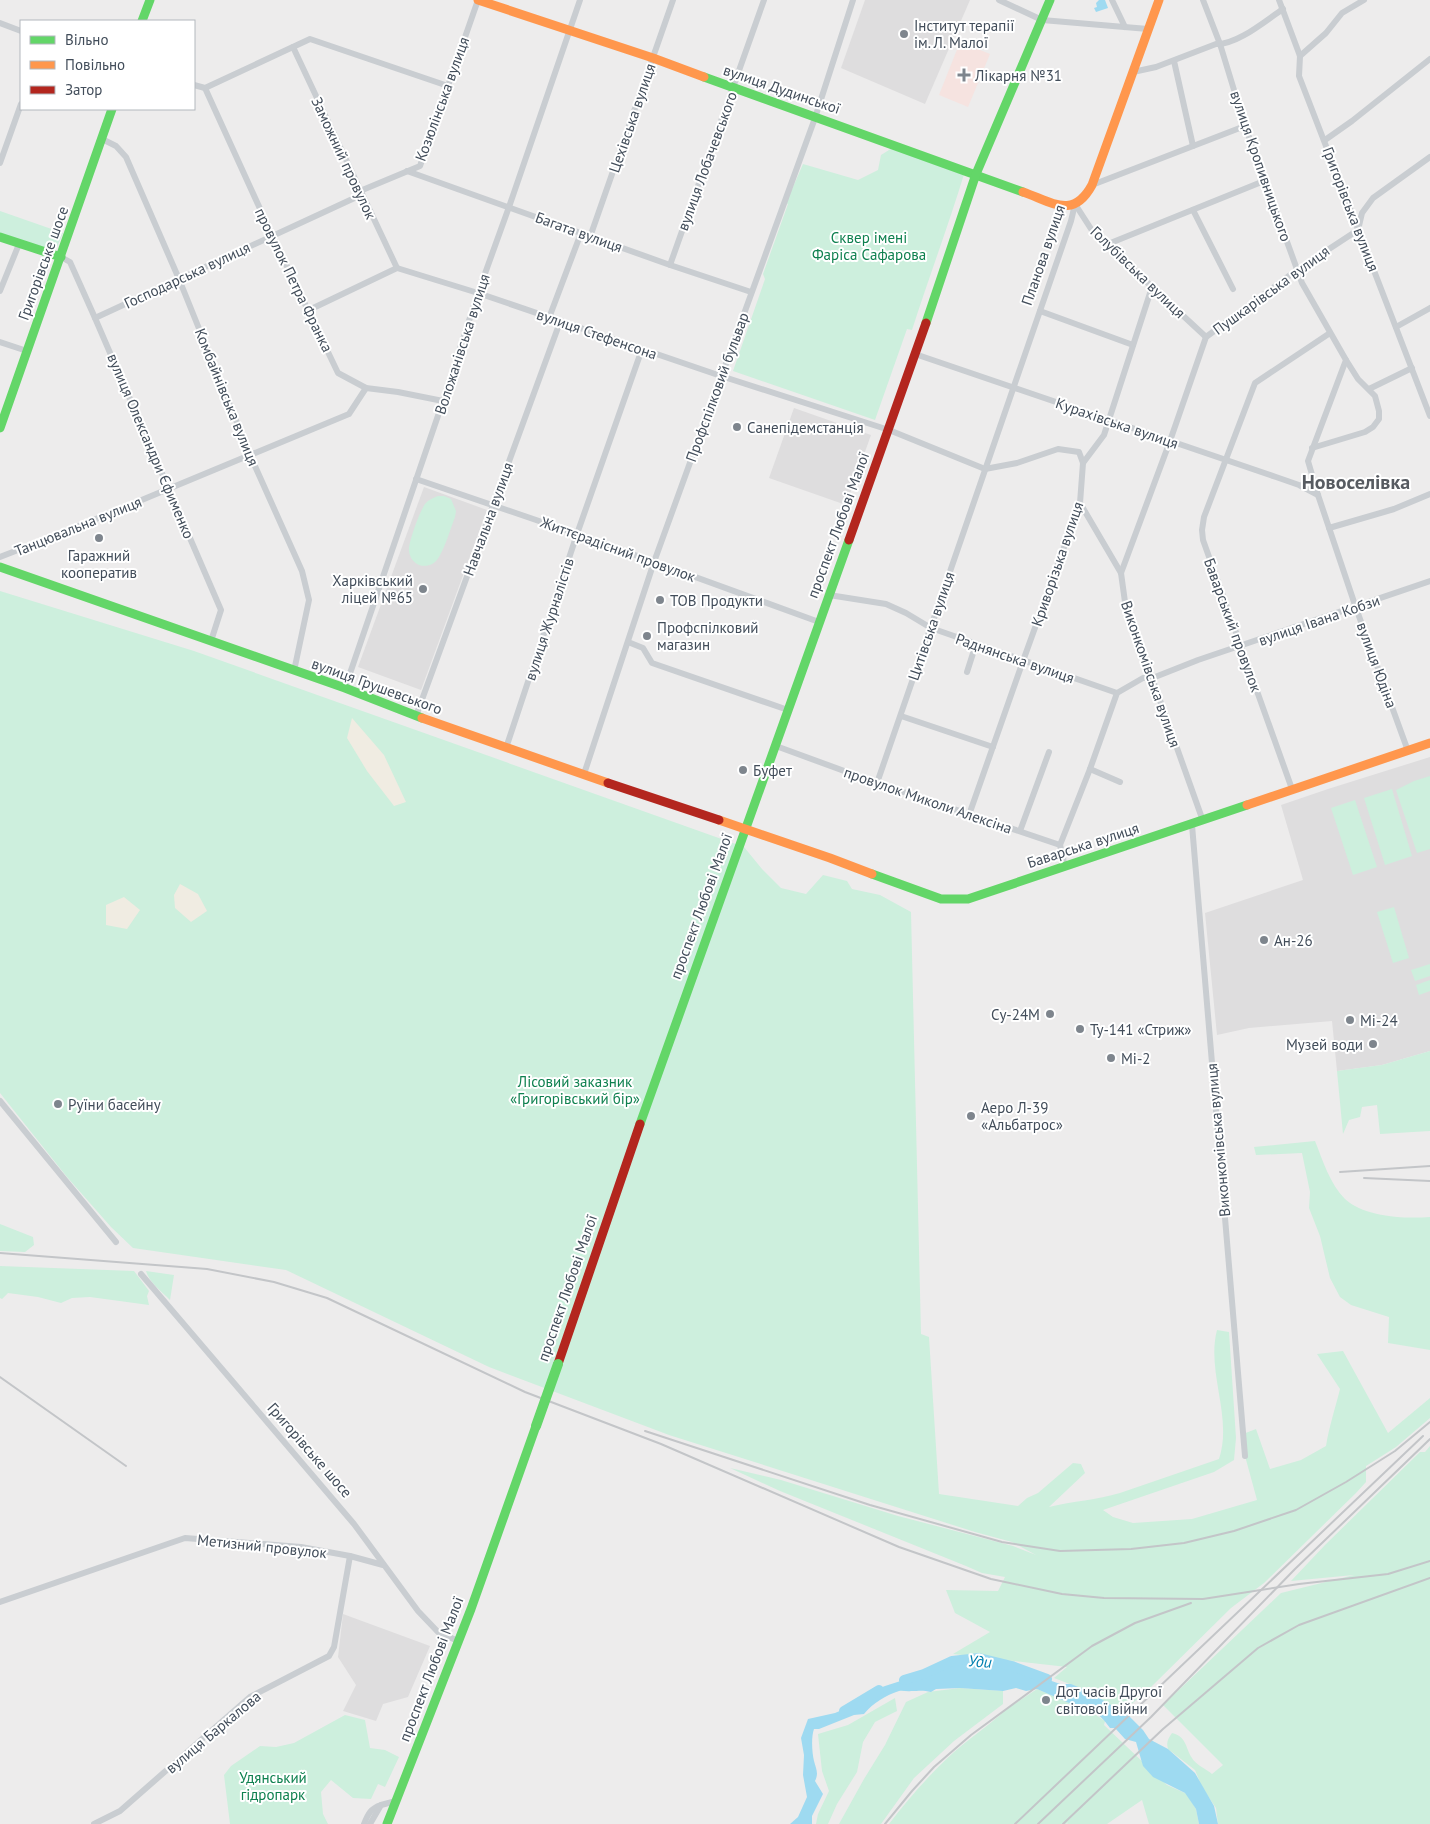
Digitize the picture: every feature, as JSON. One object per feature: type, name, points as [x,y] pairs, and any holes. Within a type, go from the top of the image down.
[{"type":"main road","points":[[142,20],[150,0]]},
{"type":"main road","name":"вулиця Дудинської","points":[[478,0],[653,58],[815,118],[976,174],[1058,206],[1065,207],[1075,204]]},
{"type":"main road","name":"проспект Любові Малої","points":[[387,1824],[458,1641],[536,1426],[614,1197],[744,830],[889,430],[976,174],[1050,0]]},
{"type":"main road","name":"Планова вулиця","points":[[1075,204],[1083,198],[1092,185],[1160,0]]},
{"type":"main road","name":"Григорівське шосе","points":[[0,428],[62,257],[112,110]]},
{"type":"main road","points":[[0,237],[62,257]]},
{"type":"main road","name":"вулиця Грушевського","points":[[0,567],[345,688],[506,748],[744,830]]},
{"type":"main road","name":"Баварська вулиця","points":[[744,830],[830,858],[941,899],[968,899],[1192,825],[1430,743]]},
{"type":"street","name":"Козюлінська вулиця","points":[[360,193],[420,166],[478,0]]},
{"type":"street","name":"Воложанівська вулиця","points":[[345,688],[478,293],[580,0]]},
{"type":"street","name":"Цехівська вулиця","points":[[590,237],[673,0]]},
{"type":"street","name":"вулиця Лобачевського","points":[[670,265],[764,0]]},
{"type":"street","name":"Профспілковий бульвар","points":[[584,774],[654,562],[750,292],[815,118],[853,0]]},
{"type":"street","points":[[999,0],[1042,20],[1148,29]]},
{"type":"street","points":[[1112,0],[1125,27]]},
{"type":"street","name":"вулиця Кропивницького","points":[[1203,0],[1220,44],[1264,181],[1302,283],[1358,379],[1370,389]]},
{"type":"street","name":"Григорівська вулиця","points":[[1279,0],[1300,56],[1300,76],[1430,413]]},
{"type":"street","points":[[1348,0],[1352,8]]},
{"type":"street","points":[[1300,56],[1326,33],[1342,13],[1364,0]]},
{"type":"street","points":[[1134,72],[1174,61],[1216,44],[1225,44],[1283,9]]},
{"type":"street","points":[[0,23],[20,31]]},
{"type":"street","points":[[195,85],[205,88],[310,40],[448,86]]},
{"type":"street","name":"Заможний провулок","points":[[293,47],[360,193],[397,268]]},
{"type":"street","points":[[1325,140],[1352,121],[1430,58]]},
{"type":"street","points":[[1174,61],[1193,146]]},
{"type":"street","name":"провулок Петра Франка","points":[[205,88],[272,235],[338,372],[366,388],[443,401]]},
{"type":"street","points":[[0,163],[20,107]]},
{"type":"street","points":[[1092,185],[1246,126]]},
{"type":"street","name":"Комбайнівська вулиця","points":[[102,139],[116,146],[126,157],[179,279],[250,454],[302,571],[309,600],[294,671]]},
{"type":"street","points":[[1358,230],[1362,213],[1373,198],[1430,157]]},
{"type":"street","name":"Багата вулиця","points":[[407,171],[750,292]]},
{"type":"street","points":[[1108,244],[1264,181]]},
{"type":"street","name":"Господарська вулиця","points":[[95,318],[360,193]]},
{"type":"street","name":"Голубівська вулиця","points":[[1075,204],[1093,232],[1206,337]]},
{"type":"street","name":"Планова вулиця","points":[[986,470],[1071,221],[1075,204]]},
{"type":"street","points":[[1193,210],[1233,289]]},
{"type":"street","name":"Пушкарівська вулиця","points":[[1121,573],[1206,337],[1297,270],[1358,230]]},
{"type":"street","points":[[549,318],[581,233]]},
{"type":"street","points":[[0,291],[19,244]]},
{"type":"street","name":"вулиця Олександри Єфименко","points":[[62,257],[70,262],[221,610],[212,641]]},
{"type":"street","points":[[309,310],[397,268]]},
{"type":"street","name":"вулиця Стефенсона","points":[[397,268],[478,293],[721,376],[889,430],[986,470]]},
{"type":"street","points":[[1082,463],[1104,435],[1152,287]]},
{"type":"street","points":[[1396,327],[1430,308]]},
{"type":"street","points":[[1040,311],[1132,345]]},
{"type":"street","name":"Навчальна вулиця","points":[[416,716],[560,322]]},
{"type":"street","name":"Баварський провулок","points":[[1292,789],[1203,540],[1202,530],[1204,516],[1255,383],[1330,333]]},
{"type":"street","points":[[0,342],[27,351]]},
{"type":"street","name":"вулиця Журналістів","points":[[506,748],[577,534],[642,349]]},
{"type":"street","name":"Курахівська вулиця","points":[[915,354],[1298,485],[1318,494]]},
{"type":"street","points":[[1318,494],[1308,462],[1346,360]]},
{"type":"street","points":[[1312,448],[1365,432],[1373,427],[1379,419],[1379,412],[1375,396],[1370,389],[1412,368]]},
{"type":"street","name":"Танцювальна вулиця","points":[[0,556],[169,489],[349,414],[366,388]]},
{"type":"street","points":[[986,470],[1017,463],[1058,450],[1079,452],[1082,463]]},
{"type":"street","name":"Криворізька вулиця","points":[[969,814],[1080,503],[1082,463]]},
{"type":"street","name":"Цитівська вулиця","points":[[878,783],[986,470]]},
{"type":"street","name":"Життєрадісний провулок","points":[[416,479],[577,534],[818,622]]},
{"type":"street","name":"вулиця Юдіна","points":[[1318,494],[1356,608],[1408,751]]},
{"type":"street","points":[[1329,528],[1394,509],[1430,494]]},
{"type":"street","name":"Виконкомівська вулиця","points":[[1080,503],[1121,573],[1125,602],[1203,821]]},
{"type":"street","name":"вулиця Івана Кобзи","points":[[1117,693],[1143,678],[1151,677],[1356,608],[1430,581]]},
{"type":"street","name":"Раднянська вулиця","points":[[829,594],[886,604],[931,628],[1117,693]]},
{"type":"street","points":[[628,642],[643,648],[652,663],[788,710]]},
{"type":"street","points":[[967,672],[976,644]]},
{"type":"street","points":[[1065,867],[1060,845],[1117,693]]},
{"type":"street","points":[[901,716],[993,747]]},
{"type":"street","name":"провулок Миколи Алексіна","points":[[776,746],[1060,845]]},
{"type":"street","points":[[1020,832],[1049,752]]},
{"type":"street","points":[[1090,769],[1120,782]]},
{"type":"street","name":"Виконкомівська вулиця","points":[[1192,825],[1245,1456]]},
{"type":"street","points":[[0,1101],[116,1242]]},
{"type":"street","name":"Григорівське шосе","points":[[141,1274],[354,1524],[418,1611],[438,1632],[458,1641]]},
{"type":"street","name":"Метизний провулок","points":[[0,1602],[185,1538],[301,1547],[350,1556],[384,1565]]},
{"type":"street","name":"вулиця Баркалова","points":[[94,1824],[120,1811],[250,1697],[329,1656],[334,1647],[350,1556]]},
{"type":"street","points":[[364,1824],[372,1810],[381,1805],[396,1801]]},
{"type":"street","points":[[370,1824],[381,1805]]},
{"type":"shaded area","name":"Інститут терапії ім. Л. Малої","points":[[865,0],[970,0],[925,104],[841,68]]},
{"type":"shaded area","name":"Лікарня №31","points":[[960,42],[990,54],[968,107],[939,95]]},
{"type":"shaded area","points":[[794,408],[871,435],[846,505],[769,478]]},
{"type":"shaded area","name":"Харківський ліцей №65","points":[[424,487],[487,510],[421,690],[358,667]]},
{"type":"shaded area","points":[[1430,757],[1430,1051],[1382,1065],[1337,1071],[1332,1021],[1249,1028],[1217,1035],[1205,913],[1303,880],[1281,805]]},
{"type":"shaded area","points":[[343,1614],[430,1646],[408,1697],[383,1704],[376,1721],[343,1711],[356,1685],[338,1657]]},
{"type":"green space","name":"Сквер імені Фаріса Сафарова","points":[[897,145],[965,171],[912,330],[907,329],[875,420],[733,371],[765,279],[763,274],[788,204],[786,203],[803,164],[858,180],[878,170],[881,155]]},
{"type":"green space","points":[[0,211],[63,233],[54,254],[0,237]]},
{"type":"green space","points":[[438,496],[451,499],[456,511],[455,517],[439,557],[431,564],[422,566],[413,561],[411,557],[409,551],[410,541],[425,504]]},
{"type":"green space","name":"Лісовий заказник «Григорівський бір»","points":[[0,591],[194,651],[744,847],[781,888],[806,894],[823,875],[847,881],[852,889],[880,895],[911,912],[921,1334],[929,1337],[939,1494],[1018,1506],[1027,1498],[1038,1493],[1073,1463],[1081,1464],[1085,1473],[1049,1507],[1120,1493],[1219,1459],[1223,1427],[1215,1362],[1217,1330],[1229,1332],[1236,1438],[1234,1460],[1214,1472],[1103,1510],[1113,1517],[1133,1523],[1192,1519],[1257,1500],[1245,1456],[1243,1434],[1256,1429],[1270,1469],[1301,1460],[1326,1446],[1340,1389],[1317,1354],[1343,1351],[1388,1433],[1430,1398],[1430,1418],[1396,1447],[1366,1466],[1366,1482],[1356,1493],[1264,1583],[1231,1608],[1151,1687],[1126,1709],[1121,1708],[1124,1710],[1119,1710],[1080,1688],[1054,1678],[1067,1667],[953,1654],[990,1632],[955,1613],[946,1590],[998,1591],[1005,1577],[982,1573],[780,1491],[730,1468],[781,1480],[898,1516],[1013,1546],[1036,1555],[1012,1542],[669,1435],[489,1367],[286,1270],[133,1248],[111,1227],[67,1177],[0,1093]]},
{"type":"green space","points":[[1430,776],[1430,849],[1417,853],[1396,790]]},
{"type":"green space","points":[[1392,789],[1412,856],[1385,865],[1364,798]]},
{"type":"green space","points":[[1355,800],[1377,867],[1353,875],[1331,808]]},
{"type":"green space","points":[[1394,907],[1409,958],[1393,963],[1377,912]]},
{"type":"green space","points":[[1430,964],[1430,976],[1415,981],[1411,970]]},
{"type":"green space","points":[[1430,980],[1430,991],[1419,995],[1416,985]]},
{"type":"green space","points":[[1430,1051],[1430,1131],[1380,1134],[1377,1105],[1362,1107],[1360,1117],[1349,1120],[1343,1134],[1337,1071],[1382,1065]]},
{"type":"green space","points":[[1315,1141],[1327,1172],[1335,1186],[1345,1199],[1353,1205],[1385,1216],[1430,1217],[1430,1350],[1388,1343],[1389,1317],[1351,1305],[1340,1297],[1330,1278],[1320,1236],[1309,1208],[1310,1192],[1302,1153],[1256,1155],[1254,1147]]},
{"type":"green space","points":[[0,1224],[33,1237],[34,1245],[25,1252],[0,1251]]},
{"type":"green space","points":[[0,1266],[134,1271],[149,1291],[147,1296],[149,1305],[90,1297],[72,1298],[61,1303],[38,1297],[8,1293],[2,1299],[0,1298]]},
{"type":"green space","points":[[146,1271],[174,1275],[170,1300],[153,1283]]},
{"type":"green space","points":[[1430,1446],[1430,1824],[1218,1824],[1216,1808],[1202,1787],[1195,1770],[1168,1749],[1168,1739],[1172,1733],[1180,1737],[1193,1760],[1212,1774],[1223,1765],[1163,1705],[1281,1593],[1354,1575],[1291,1581],[1420,1452],[1425,1452]]},
{"type":"green space","points":[[960,1688],[1003,1691],[1003,1704],[954,1741],[914,1778],[881,1824],[839,1824],[885,1745],[906,1702],[928,1692]]},
{"type":"green space","points":[[1037,1689],[1069,1703],[1072,1707],[1080,1710],[1087,1709],[1105,1721],[1104,1725],[1167,1785],[1187,1794],[1196,1809],[1199,1824],[1149,1824],[1142,1800],[1107,1824],[1067,1824],[1068,1822],[1066,1824],[889,1824],[920,1786],[954,1752],[1004,1711]]},
{"type":"green space","points":[[895,1698],[897,1711],[875,1722],[863,1742],[857,1772],[837,1804],[828,1824],[816,1824],[818,1814],[829,1791],[822,1771],[818,1734],[848,1725]]},
{"type":"green space","name":"Удянський гідропарк","points":[[345,1715],[365,1720],[370,1748],[385,1750],[399,1757],[385,1787],[378,1784],[371,1799],[353,1798],[331,1780],[321,1792],[323,1814],[328,1824],[230,1824],[224,1775],[231,1766],[260,1746],[276,1747],[294,1743]]},
{"type":"sand","points":[[352,718],[384,755],[406,802],[394,806],[367,771],[347,738]]},
{"type":"sand","points":[[180,884],[198,894],[207,911],[191,922],[175,908],[174,895]]},
{"type":"sand","points":[[124,897],[140,910],[127,929],[106,925],[106,905]]},
{"type":"water","points":[[1099,0],[1105,0],[1108,8],[1096,12],[1094,8],[1097,7],[1096,3]]},
{"type":"water","points":[[980,1659],[1009,1663],[1024,1671],[1060,1684],[1071,1684],[1088,1691],[1119,1710],[1126,1709],[1128,1715],[1149,1739],[1168,1749],[1195,1773],[1214,1806],[1218,1824],[1199,1824],[1196,1809],[1185,1793],[1153,1777],[1143,1766],[1136,1742],[1125,1739],[1115,1728],[1110,1728],[1098,1714],[1075,1708],[1069,1703],[1037,1689],[1026,1691],[1016,1688],[1003,1691],[960,1688],[936,1689],[931,1692],[899,1691],[880,1700],[864,1714],[854,1715],[819,1729],[814,1729],[812,1745],[817,1773],[815,1781],[823,1794],[812,1816],[812,1824],[790,1824],[798,1817],[807,1797],[803,1775],[804,1755],[801,1738],[808,1719],[835,1713],[854,1705],[875,1690],[885,1686],[924,1675],[946,1666]]},
{"type":"waterway","name":"Уди","points":[[904,1680],[924,1674],[952,1661],[979,1658],[1012,1666],[1047,1679]]},
{"type":"waterway","name":"Уди","points":[[844,1711],[879,1690]]},
{"type":"railway","points":[[1340,1172],[1430,1166]]},
{"type":"railway","points":[[1364,1178],[1430,1181]]},
{"type":"railway","points":[[0,1253],[207,1269],[274,1282],[327,1298],[525,1392],[661,1444],[899,1547],[991,1579],[1062,1594],[1104,1598],[1203,1599],[1299,1584],[1388,1574],[1430,1561]]},
{"type":"railway","points":[[0,1377],[126,1466]]},
{"type":"railway","points":[[645,1431],[870,1505],[1002,1542],[1060,1551],[1131,1549],[1184,1543],[1234,1531],[1296,1510],[1346,1482],[1395,1451],[1430,1422]]},
{"type":"railway","points":[[1015,1824],[1423,1436]]},
{"type":"railway","points":[[1038,1824],[1151,1717],[1295,1569],[1430,1439]]},
{"type":"railway","points":[[1063,1824],[1163,1729],[1258,1648],[1299,1625],[1430,1578]]},
{"type":"railway","points":[[885,1824],[934,1767],[971,1735],[1092,1646],[1135,1623],[1191,1603]]},
{"type":"traffic: fast","points":[[142,20],[150,0]]},
{"type":"traffic: fast","points":[[926,323],[976,174],[1050,0]]},
{"type":"traffic: fast","points":[[704,77],[1023,192]]},
{"type":"traffic: fast","points":[[0,428],[112,110]]},
{"type":"traffic: fast","points":[[0,237],[61,257]]},
{"type":"traffic: fast","points":[[640,1124],[849,540]]},
{"type":"traffic: fast","points":[[0,567],[345,688],[422,718]]},
{"type":"traffic: fast","points":[[872,874],[941,899],[968,899],[1247,805]]},
{"type":"traffic: fast","points":[[536,1426],[558,1364]]},
{"type":"traffic: fast","points":[[387,1824],[471,1609],[536,1426]]},
{"type":"traffic: slow","points":[[478,0],[653,58],[704,77]]},
{"type":"traffic: slow","points":[[1023,192],[1061,205],[1069,205],[1085,196],[1092,185],[1159,0]]},
{"type":"traffic: slow","points":[[422,718],[608,783]]},
{"type":"traffic: slow","points":[[1247,805],[1430,743]]},
{"type":"traffic: slow","points":[[719,820],[872,874]]},
{"type":"traffic: jam","points":[[849,540],[926,323]]},
{"type":"traffic: jam","points":[[608,783],[719,820]]},
{"type":"traffic: jam","points":[[558,1364],[640,1124]]},
{"type":"place","name":"Інститут терапії ім. Л. Малої","points":[[904,34]]},
{"type":"place","name":"Лікарня №31","points":[[964,75]]},
{"type":"place","name":"Санепідемстанція","points":[[737,427]]},
{"type":"place","name":"Гаражний кооператив","points":[[99,538]]},
{"type":"place","name":"Харківський ліцей №65","points":[[423,589]]},
{"type":"place","name":"ТОВ Продукти","points":[[660,600]]},
{"type":"place","name":"Профспілковий магазин","points":[[647,636]]},
{"type":"place","name":"Буфет","points":[[743,770]]},
{"type":"place","name":"Ан-26","points":[[1264,940]]},
{"type":"place","name":"Су-24М","points":[[1050,1014]]},
{"type":"place","name":"Мі-24","points":[[1350,1020]]},
{"type":"place","name":"Ту-141 «Стриж»","points":[[1080,1029]]},
{"type":"place","name":"Музей води","points":[[1373,1044]]},
{"type":"place","name":"Мі-2","points":[[1111,1058]]},
{"type":"place","name":"Руїни басейну","points":[[58,1104]]},
{"type":"place","name":"Аеро Л-39 «Альбатрос»","points":[[971,1116]]},
{"type":"place","name":"Дот часів Другої світової війни","points":[[1046,1700]]},
{"type":"district","name":"Новоселівка","points":[[1356,482]]}]
